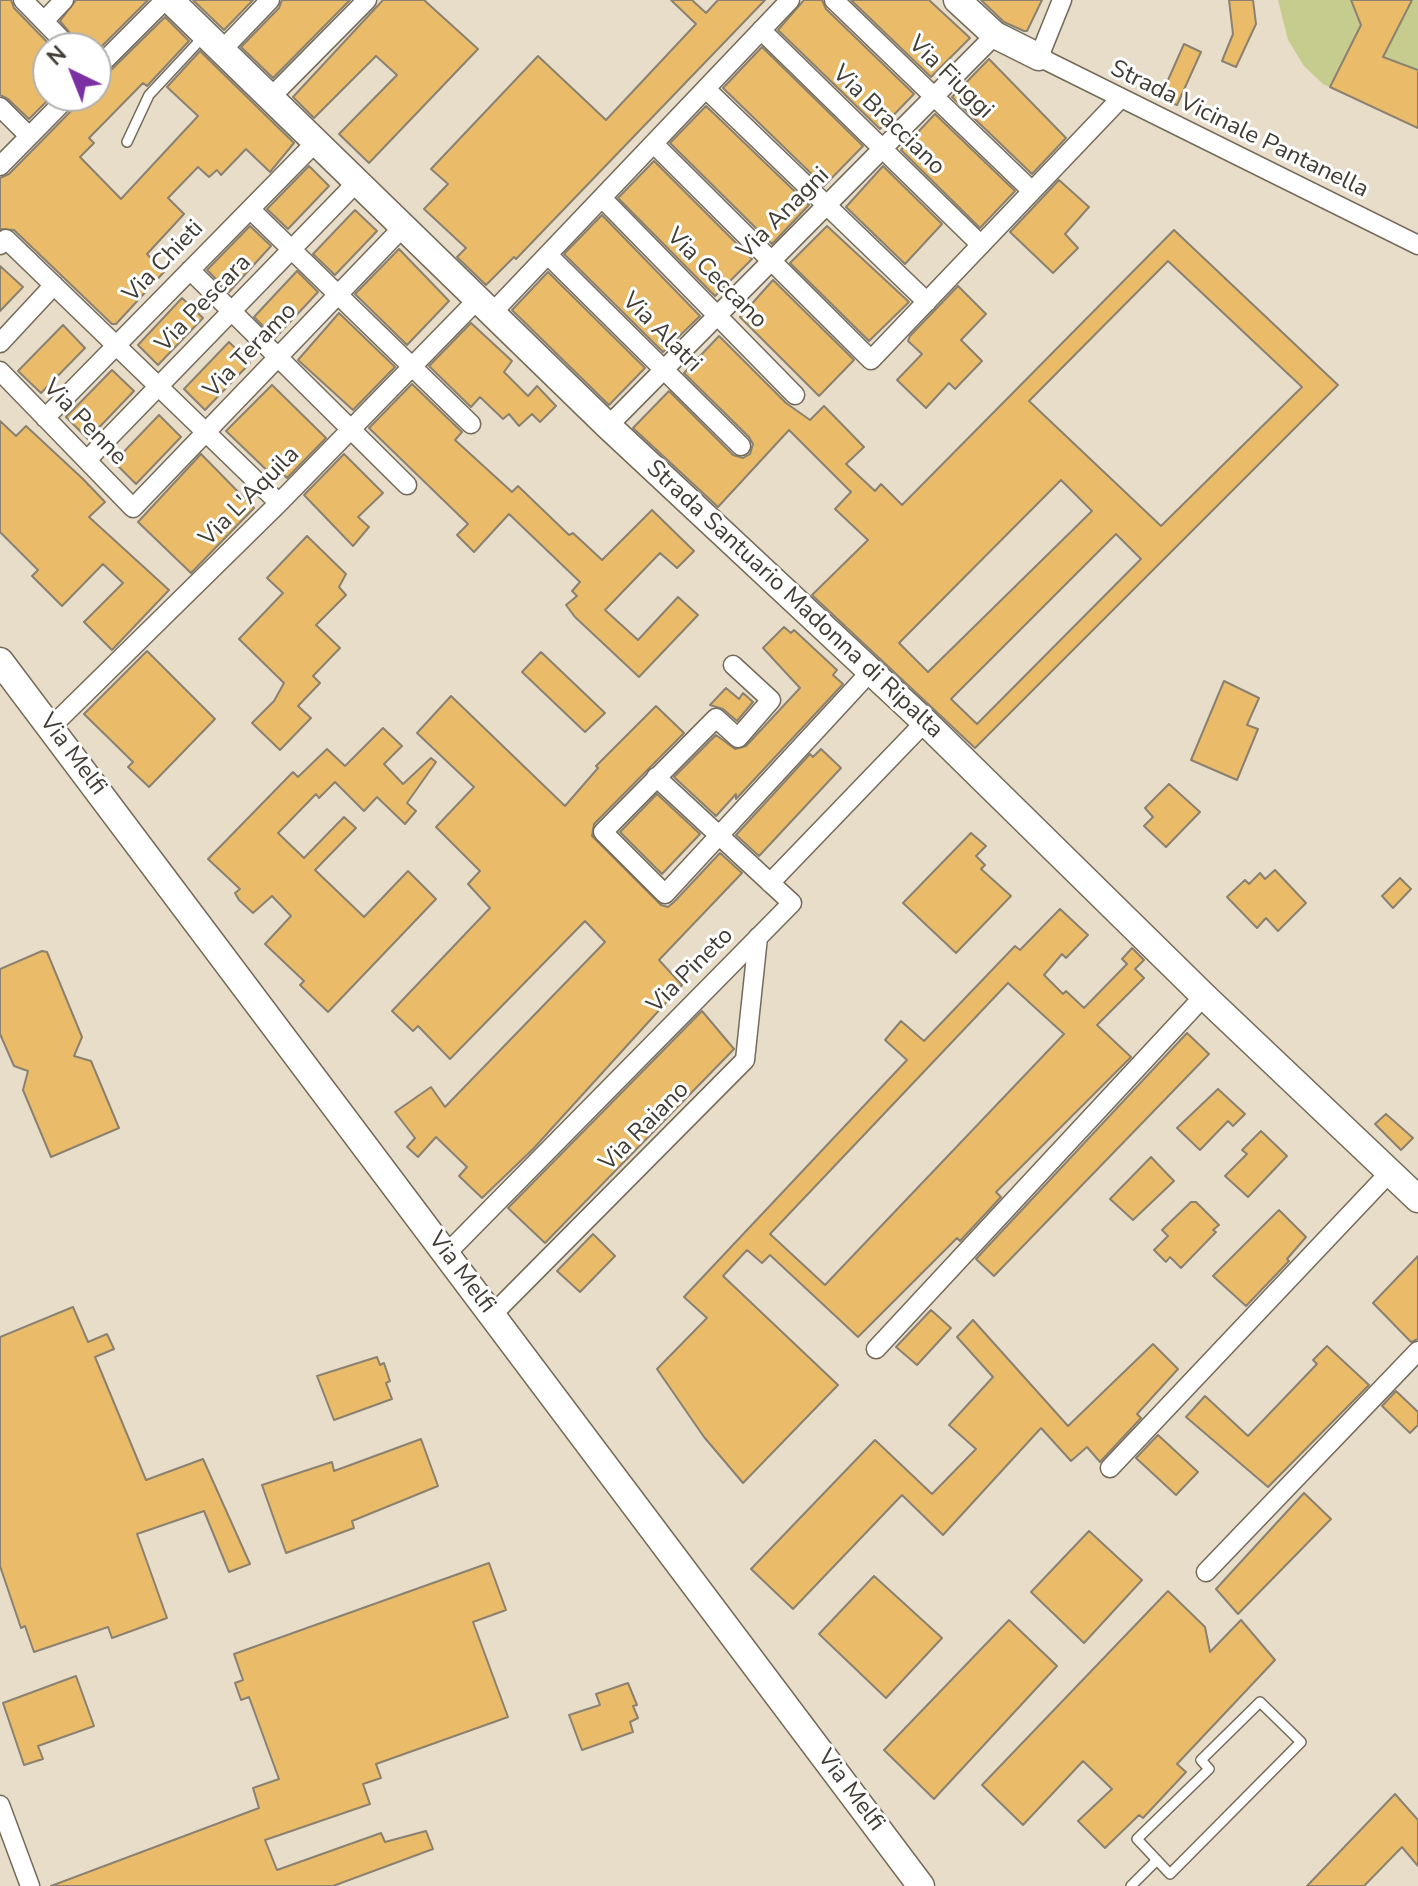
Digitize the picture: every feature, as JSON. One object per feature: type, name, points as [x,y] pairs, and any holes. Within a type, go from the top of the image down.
[{"type":"street","points":[[23,0],[55,32]]},
{"type":"street","points":[[44,21],[64,0]]},
{"type":"street","points":[[112,54],[168,0]]},
{"type":"street","name":"Strada Santuario Madonna di Ripalta","points":[[168,0],[214,41],[608,426],[925,722],[1204,996],[1418,1199]]},
{"type":"street","points":[[214,41],[270,0]]},
{"type":"street","name":"Via L'Aquila","points":[[51,727],[412,367],[548,255],[790,0]]},
{"type":"street","name":"Via Fiuggi","points":[[834,0],[1032,191]]},
{"type":"street","points":[[957,0],[995,35],[1039,57],[1062,0]]},
{"type":"street","points":[[271,97],[358,3]]},
{"type":"street","name":"Via Bracciano","points":[[761,30],[981,245]]},
{"type":"street","name":"Via Anagni","points":[[608,426],[995,35]]},
{"type":"street","name":"Strada Vicinale Pantanella","points":[[1039,57],[1418,245]]},
{"type":"street","points":[[706,89],[927,302]]},
{"type":"street","points":[[654,144],[871,360],[1120,99]]},
{"type":"street","points":[[0,107],[29,136]]},
{"type":"street","points":[[0,166],[53,112]]},
{"type":"street","name":"Via Chieti","points":[[45,418],[317,141]]},
{"type":"street","name":"Via Pescara","points":[[87,460],[357,182]]},
{"type":"street","name":"Via Ceccano","points":[[602,198],[795,395]]},
{"type":"street","points":[[250,209],[471,424]]},
{"type":"street","name":"Via Teramo","points":[[133,508],[403,227]]},
{"type":"street","points":[[0,245],[6,239],[279,503]]},
{"type":"street","name":"Via Alatri","points":[[548,255],[741,446]]},
{"type":"street","points":[[190,270],[407,485]]},
{"type":"street","points":[[0,343],[54,285]]},
{"type":"street","name":"Via Penne","points":[[0,371],[133,508]]},
{"type":"street","name":"Via Melfi","points":[[0,661],[921,1886]]},
{"type":"street","points":[[733,665],[771,700],[738,738],[716,718],[603,832],[665,894],[871,671]]},
{"type":"street","points":[[656,777],[770,883],[925,722]]},
{"type":"street","name":"Via Pineto","points":[[446,1254],[792,903],[770,883]]},
{"type":"street","name":"Via Raiano","points":[[492,1315],[745,1060],[758,937]]},
{"type":"street","points":[[876,1349],[1204,996]]},
{"type":"street","points":[[1110,1468],[1390,1172]]},
{"type":"street","points":[[1206,1572],[1418,1351]]},
{"type":"street","points":[[0,1805],[30,1886]]},
{"type":"lane","points":[[127,142],[149,95],[214,41]]},
{"type":"lane","points":[[1260,1702],[1301,1742],[1170,1874],[1157,1860],[1137,1839],[1209,1769],[1201,1760],[1260,1702]]},
{"type":"lane","points":[[1131,1886],[1157,1860]]},
{"type":"green space","points":[[1278,0],[1418,0],[1418,127],[1323,84],[1304,66],[1288,40]]},
{"type":"building","points":[[0,0],[11,0],[14,8],[37,32],[32,32],[32,112],[36,112],[29,119],[0,95]]},
{"type":"building","points":[[76,0],[148,0],[112,36],[112,32],[69,32],[60,21]]},
{"type":"building","points":[[193,0],[253,0],[224,30]]},
{"type":"building","points":[[282,0],[350,0],[273,78],[241,47],[279,8]]},
{"type":"building","points":[[383,0],[424,0],[478,49],[369,163],[339,134],[397,75],[376,56],[314,118],[293,97]]},
{"type":"building","points":[[671,0],[692,0],[706,13],[718,0],[765,0],[516,259],[514,257],[486,285],[457,257],[466,248],[424,209],[448,184],[431,169],[538,56],[606,120],[696,24]]},
{"type":"building","points":[[804,0],[822,0],[826,9],[914,94],[880,129],[778,30]]},
{"type":"building","points":[[851,0],[929,0],[970,38],[931,77]]},
{"type":"building","points":[[981,0],[1042,0],[1027,31],[1024,31],[1004,22]]},
{"type":"building","points":[[1229,0],[1253,0],[1256,24],[1236,67],[1222,61],[1233,34]]},
{"type":"building","points":[[1351,0],[1412,0],[1383,57],[1418,70],[1418,128],[1330,87],[1361,25]]},
{"type":"building","points":[[165,17],[189,41],[147,86],[143,83],[89,138],[94,143],[80,157],[121,199],[198,116],[167,87],[200,51],[294,143],[270,172],[246,149],[221,175],[217,170],[209,177],[198,167],[168,198],[184,214],[147,254],[164,272],[116,324],[112,324],[14,230],[0,229],[0,178],[9,174],[70,112],[112,112],[112,69]]},
{"type":"building","points":[[1184,44],[1201,52],[1177,105],[1160,98]]},
{"type":"building","points":[[762,47],[863,146],[824,186],[723,88]]},
{"type":"building","points":[[989,59],[1066,138],[1032,174],[952,97]]},
{"type":"building","points":[[706,106],[809,205],[772,244],[670,143]]},
{"type":"building","points":[[935,114],[1015,191],[980,228],[901,150]]},
{"type":"building","points":[[654,161],[752,259],[715,296],[618,198]]},
{"type":"building","points":[[309,166],[329,186],[288,229],[267,209]]},
{"type":"building","points":[[883,166],[942,224],[905,264],[846,207]]},
{"type":"building","points":[[1059,180],[1089,207],[1065,234],[1078,248],[1053,273],[1010,232]]},
{"type":"building","points":[[355,210],[377,231],[335,275],[313,254]]},
{"type":"building","points":[[602,215],[700,316],[663,352],[564,254]]},
{"type":"building","points":[[250,226],[271,246],[229,292],[207,270]]},
{"type":"building","points":[[827,226],[909,302],[869,341],[790,263]]},
{"type":"building","points":[[1174,230],[1338,385],[975,748],[812,595],[868,540],[835,509],[851,492],[789,430],[718,507],[633,428],[669,391],[733,455],[743,458],[750,454],[753,444],[749,437],[684,373],[719,336],[786,403],[810,420],[824,406],[864,447],[846,464],[875,491],[881,484],[902,505]],"holes":[[[1168,261],[1302,387],[1161,526],[1029,401]],[[1061,480],[1092,511],[928,672],[899,643]],[[1116,534],[1141,559],[977,724],[951,699]]]},
{"type":"building","points":[[399,249],[449,301],[407,345],[355,294]]},
{"type":"building","points":[[0,266],[23,287],[0,311]]},
{"type":"building","points":[[297,271],[318,292],[275,338],[254,317]]},
{"type":"building","points":[[548,272],[645,368],[609,405],[512,310]]},
{"type":"building","points":[[773,280],[854,360],[819,396],[740,317]]},
{"type":"building","points":[[958,286],[986,314],[961,340],[982,361],[955,389],[949,383],[926,408],[897,380],[922,354],[908,341],[910,336]]},
{"type":"building","points":[[182,298],[203,318],[158,365],[138,345]]},
{"type":"building","points":[[339,313],[395,367],[353,410],[298,360]]},
{"type":"building","points":[[471,323],[512,361],[504,372],[528,396],[537,386],[556,406],[540,422],[532,414],[519,426],[509,414],[503,419],[480,397],[471,407],[429,366]]},
{"type":"building","points":[[63,325],[85,348],[41,393],[18,371]]},
{"type":"building","points":[[229,342],[250,363],[205,410],[184,389]]},
{"type":"building","points":[[112,370],[134,391],[88,439],[66,417]]},
{"type":"building","points":[[412,384],[462,432],[455,440],[512,492],[518,486],[569,535],[573,533],[602,560],[652,510],[694,551],[677,568],[660,553],[605,610],[638,640],[678,597],[698,615],[639,677],[566,605],[577,596],[572,591],[580,582],[509,514],[474,552],[457,535],[468,524],[369,428]]},
{"type":"building","points":[[272,385],[326,438],[287,478],[283,474],[277,480],[226,431]]},
{"type":"building","points":[[159,415],[181,437],[136,484],[114,462]]},
{"type":"building","points":[[0,421],[16,436],[26,426],[83,479],[105,502],[89,517],[169,590],[112,650],[84,622],[123,583],[103,564],[62,606],[32,576],[38,570],[0,532]]},
{"type":"building","points":[[201,454],[254,508],[191,573],[138,522]]},
{"type":"building","points":[[344,454],[383,493],[358,517],[369,527],[353,546],[304,495]]},
{"type":"building","points":[[307,536],[346,574],[339,587],[346,595],[316,625],[340,648],[313,676],[320,683],[298,706],[311,718],[280,750],[252,723],[274,701],[284,683],[239,639],[283,593],[267,578]]},
{"type":"building","points":[[784,627],[791,633],[794,630],[837,670],[833,675],[843,684],[736,799],[736,794],[716,816],[674,777],[716,735],[735,749],[746,746],[800,688],[763,648]]},
{"type":"building","points":[[147,651],[215,719],[149,787],[128,767],[133,762],[84,714]]},
{"type":"building","points":[[541,652],[605,713],[585,732],[522,672]]},
{"type":"building","points":[[1224,681],[1259,698],[1247,725],[1258,729],[1237,780],[1191,760]]},
{"type":"building","points":[[726,688],[739,699],[743,693],[753,702],[737,721],[723,709],[710,705]]},
{"type":"building","points":[[451,696],[565,806],[598,768],[596,766],[656,706],[684,733],[594,824],[592,836],[661,905],[668,907],[720,853],[742,873],[659,960],[682,985],[534,1148],[482,1198],[459,1176],[467,1167],[436,1137],[418,1157],[407,1147],[415,1138],[395,1112],[431,1087],[445,1107],[605,942],[585,921],[450,1059],[418,1026],[413,1031],[392,1011],[490,908],[468,884],[480,871],[436,827],[474,787],[417,733]]},
{"type":"building","points":[[383,728],[402,746],[384,764],[403,784],[431,758],[436,762],[407,803],[416,811],[405,824],[377,797],[364,811],[335,782],[319,798],[316,794],[278,833],[304,858],[344,817],[356,828],[315,870],[364,917],[408,871],[436,899],[328,1012],[300,985],[304,981],[265,944],[291,916],[272,896],[253,913],[235,893],[240,889],[208,859],[293,772],[298,777],[327,749],[345,766]]},
{"type":"building","points":[[821,749],[841,768],[759,856],[736,835],[810,754],[813,757]]},
{"type":"building","points":[[1169,784],[1200,812],[1166,847],[1144,826],[1153,817],[1145,808]]},
{"type":"building","points":[[657,794],[700,834],[662,874],[620,832]]},
{"type":"building","points":[[971,833],[986,846],[976,856],[985,865],[981,869],[1011,896],[956,953],[903,903]]},
{"type":"building","points":[[1275,870],[1306,903],[1278,931],[1266,918],[1257,928],[1227,897],[1245,880],[1249,884],[1260,873],[1265,879]]},
{"type":"building","points":[[1400,878],[1411,889],[1393,908],[1382,896]]},
{"type":"building","points":[[1060,909],[1088,935],[1066,958],[1062,954],[1044,975],[1063,994],[1066,991],[1084,1008],[1127,964],[1122,959],[1132,948],[1144,960],[1135,969],[1144,978],[1097,1025],[1131,1057],[996,1192],[1001,1197],[960,1241],[957,1238],[858,1337],[770,1255],[762,1263],[747,1250],[723,1276],[838,1385],[743,1483],[704,1437],[657,1369],[707,1318],[684,1297],[907,1060],[885,1040],[901,1021],[924,1041],[1015,946],[1020,950]],"holes":[[[1008,983],[1064,1034],[825,1285],[770,1234]]]},
{"type":"building","points":[[42,951],[47,952],[82,1037],[74,1056],[91,1061],[119,1128],[51,1157],[23,1090],[28,1071],[14,1066],[0,1034],[0,969]]},
{"type":"building","points":[[702,1011],[734,1049],[545,1243],[508,1208]]},
{"type":"building","points":[[1187,1033],[1209,1054],[994,1276],[976,1259]]},
{"type":"building","points":[[1218,1089],[1245,1114],[1233,1126],[1228,1121],[1200,1150],[1177,1128]]},
{"type":"building","points":[[1386,1114],[1413,1138],[1401,1150],[1375,1124]]},
{"type":"building","points":[[1261,1131],[1287,1156],[1248,1197],[1225,1176],[1247,1154],[1242,1150]]},
{"type":"building","points":[[1151,1157],[1174,1181],[1133,1220],[1110,1199]]},
{"type":"building","points":[[1191,1202],[1196,1202],[1219,1225],[1181,1268],[1170,1257],[1166,1262],[1154,1250],[1168,1236],[1162,1230]]},
{"type":"building","points":[[1279,1210],[1306,1237],[1287,1259],[1289,1261],[1246,1306],[1213,1276]]},
{"type":"building","points":[[593,1234],[615,1256],[580,1292],[557,1271]]},
{"type":"building","points":[[1418,1256],[1418,1339],[1411,1342],[1373,1303]]},
{"type":"building","points":[[73,1307],[88,1342],[107,1334],[114,1349],[95,1357],[146,1480],[203,1459],[250,1564],[229,1572],[204,1511],[137,1534],[167,1618],[112,1638],[108,1627],[34,1652],[25,1626],[21,1628],[0,1566],[0,1337]]},
{"type":"building","points":[[931,1310],[951,1328],[917,1365],[896,1347]]},
{"type":"building","points":[[973,1320],[1068,1426],[1153,1344],[1178,1369],[1137,1414],[1141,1418],[1100,1462],[1087,1447],[1071,1461],[1041,1428],[943,1535],[902,1495],[793,1609],[751,1569],[875,1440],[932,1494],[976,1449],[949,1425],[993,1377],[957,1337]]},
{"type":"building","points":[[1327,1346],[1369,1385],[1268,1487],[1186,1417],[1205,1396],[1248,1436],[1317,1364],[1313,1360]]},
{"type":"building","points":[[377,1357],[380,1365],[384,1363],[392,1399],[334,1420],[317,1376]]},
{"type":"building","points":[[1396,1391],[1418,1412],[1418,1425],[1410,1433],[1382,1406]]},
{"type":"building","points":[[1158,1435],[1198,1472],[1176,1495],[1136,1458]]},
{"type":"building","points":[[421,1439],[438,1486],[352,1521],[354,1528],[286,1553],[262,1485],[332,1462],[334,1471]]},
{"type":"building","points":[[1304,1493],[1331,1519],[1238,1614],[1216,1589]]},
{"type":"building","points":[[1089,1531],[1142,1580],[1084,1643],[1031,1592]]},
{"type":"building","points":[[489,1563],[506,1610],[473,1622],[508,1717],[376,1764],[381,1778],[363,1784],[370,1804],[265,1840],[277,1870],[381,1833],[385,1842],[426,1831],[433,1849],[333,1886],[51,1886],[259,1808],[253,1788],[279,1779],[249,1697],[241,1700],[235,1683],[243,1680],[234,1654]]},
{"type":"building","points":[[874,1576],[942,1638],[886,1698],[819,1634]]},
{"type":"building","points":[[1168,1591],[1205,1627],[1210,1652],[1241,1620],[1275,1660],[1177,1764],[1186,1772],[1143,1818],[1139,1815],[1105,1848],[1078,1821],[1112,1789],[1083,1761],[1023,1825],[982,1785]]},
{"type":"building","points":[[1009,1620],[1057,1666],[934,1799],[884,1750]]},
{"type":"building","points":[[76,1676],[94,1726],[38,1746],[43,1759],[24,1765],[3,1703]]},
{"type":"building","points":[[628,1683],[637,1705],[633,1706],[638,1718],[630,1722],[633,1732],[582,1750],[569,1715],[600,1705],[596,1694]]},
{"type":"building","points":[[1395,1794],[1418,1820],[1418,1866],[1402,1847],[1364,1886],[1307,1886]]}]
